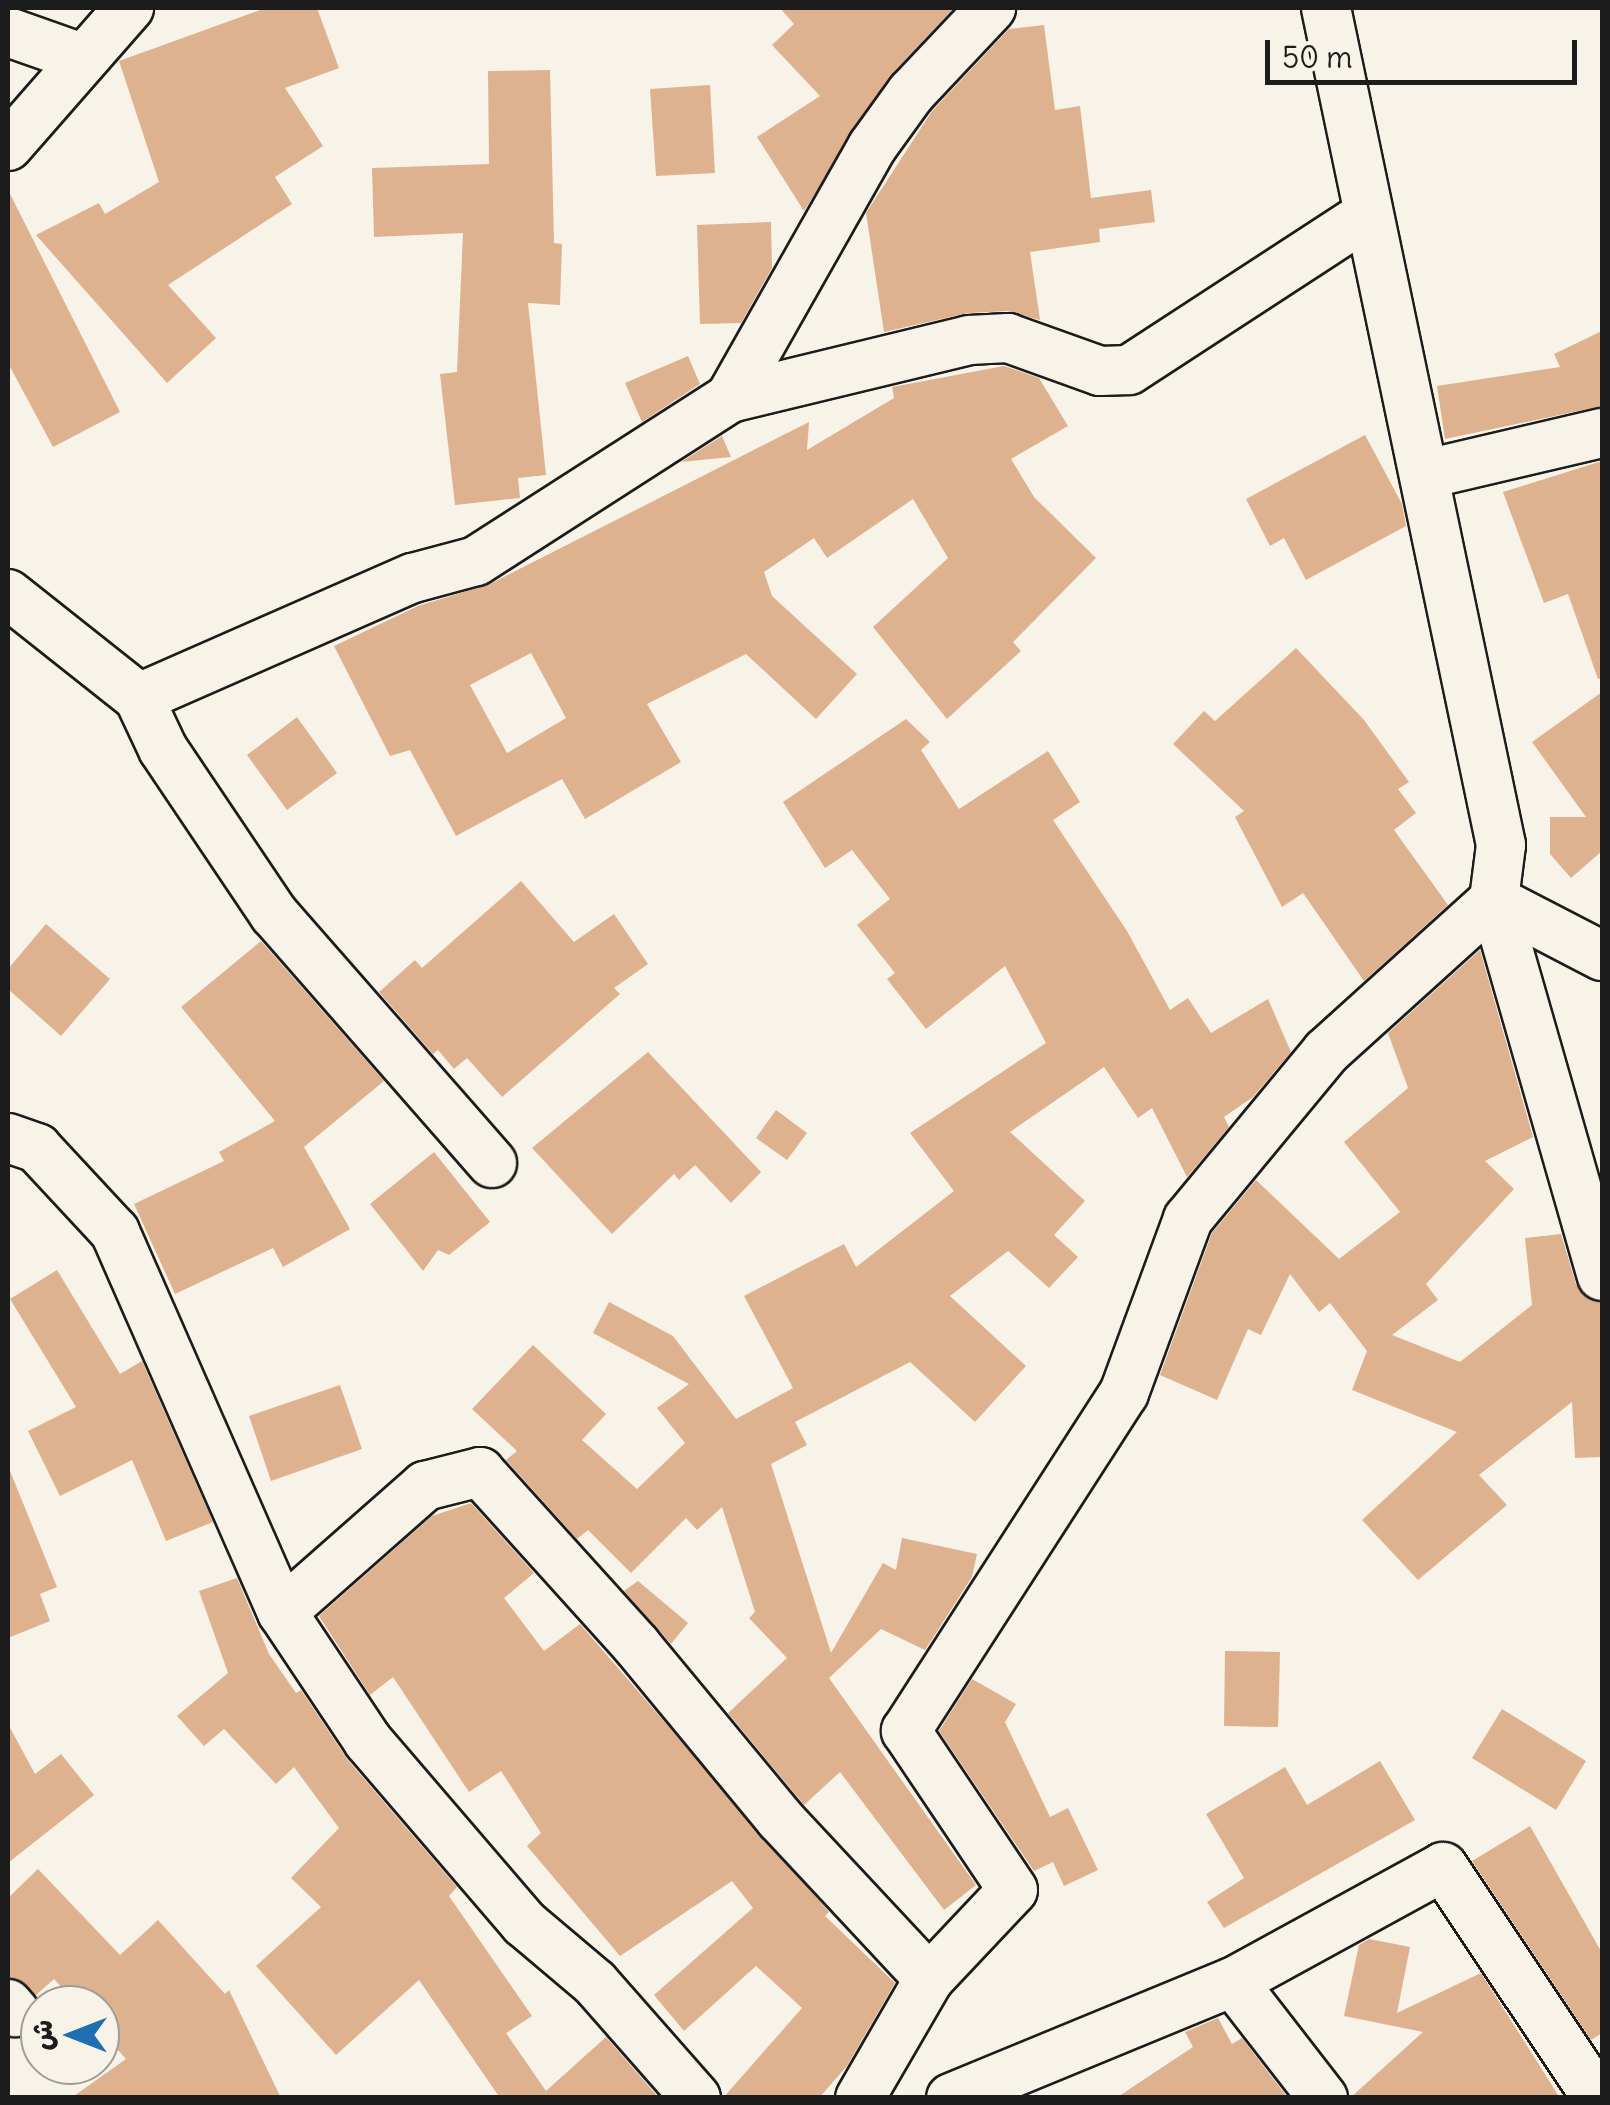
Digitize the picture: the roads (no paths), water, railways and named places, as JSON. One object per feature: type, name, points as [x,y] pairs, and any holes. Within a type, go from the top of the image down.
[{"type":"street","points":[[8,146],[129,8]]},
{"type":"street","points":[[730,398],[872,147],[911,93],[991,8]]},
{"type":"street","points":[[1326,8],[1501,845],[1494,900],[1602,1276]]},
{"type":"street","points":[[8,32],[82,58]]},
{"type":"street","points":[[139,698],[414,578],[476,560],[730,398],[969,340],[1008,338],[1100,371],[1129,370],[1367,215]]},
{"type":"street","points":[[1426,474],[1602,433]]},
{"type":"street","points":[[8,594],[139,698],[163,749],[274,914],[492,1163]]},
{"type":"street","points":[[1494,900],[1602,956]]},
{"type":"street","points":[[860,2098],[929,1979],[1013,1890],[906,1731],[1124,1393],[1188,1219],[1326,1052],[1494,900]]},
{"type":"street","points":[[8,1138],[38,1148],[115,1232],[282,1612],[368,1741],[510,1908],[595,1983],[696,2098]]},
{"type":"street","points":[[282,1612],[424,1486],[480,1472],[637,1646],[780,1819],[929,1979]]},
{"type":"street","points":[[950,2098],[1233,1982],[1443,1867],[1598,2098]]},
{"type":"street","points":[[1233,1982],[1322,2098]]}]
